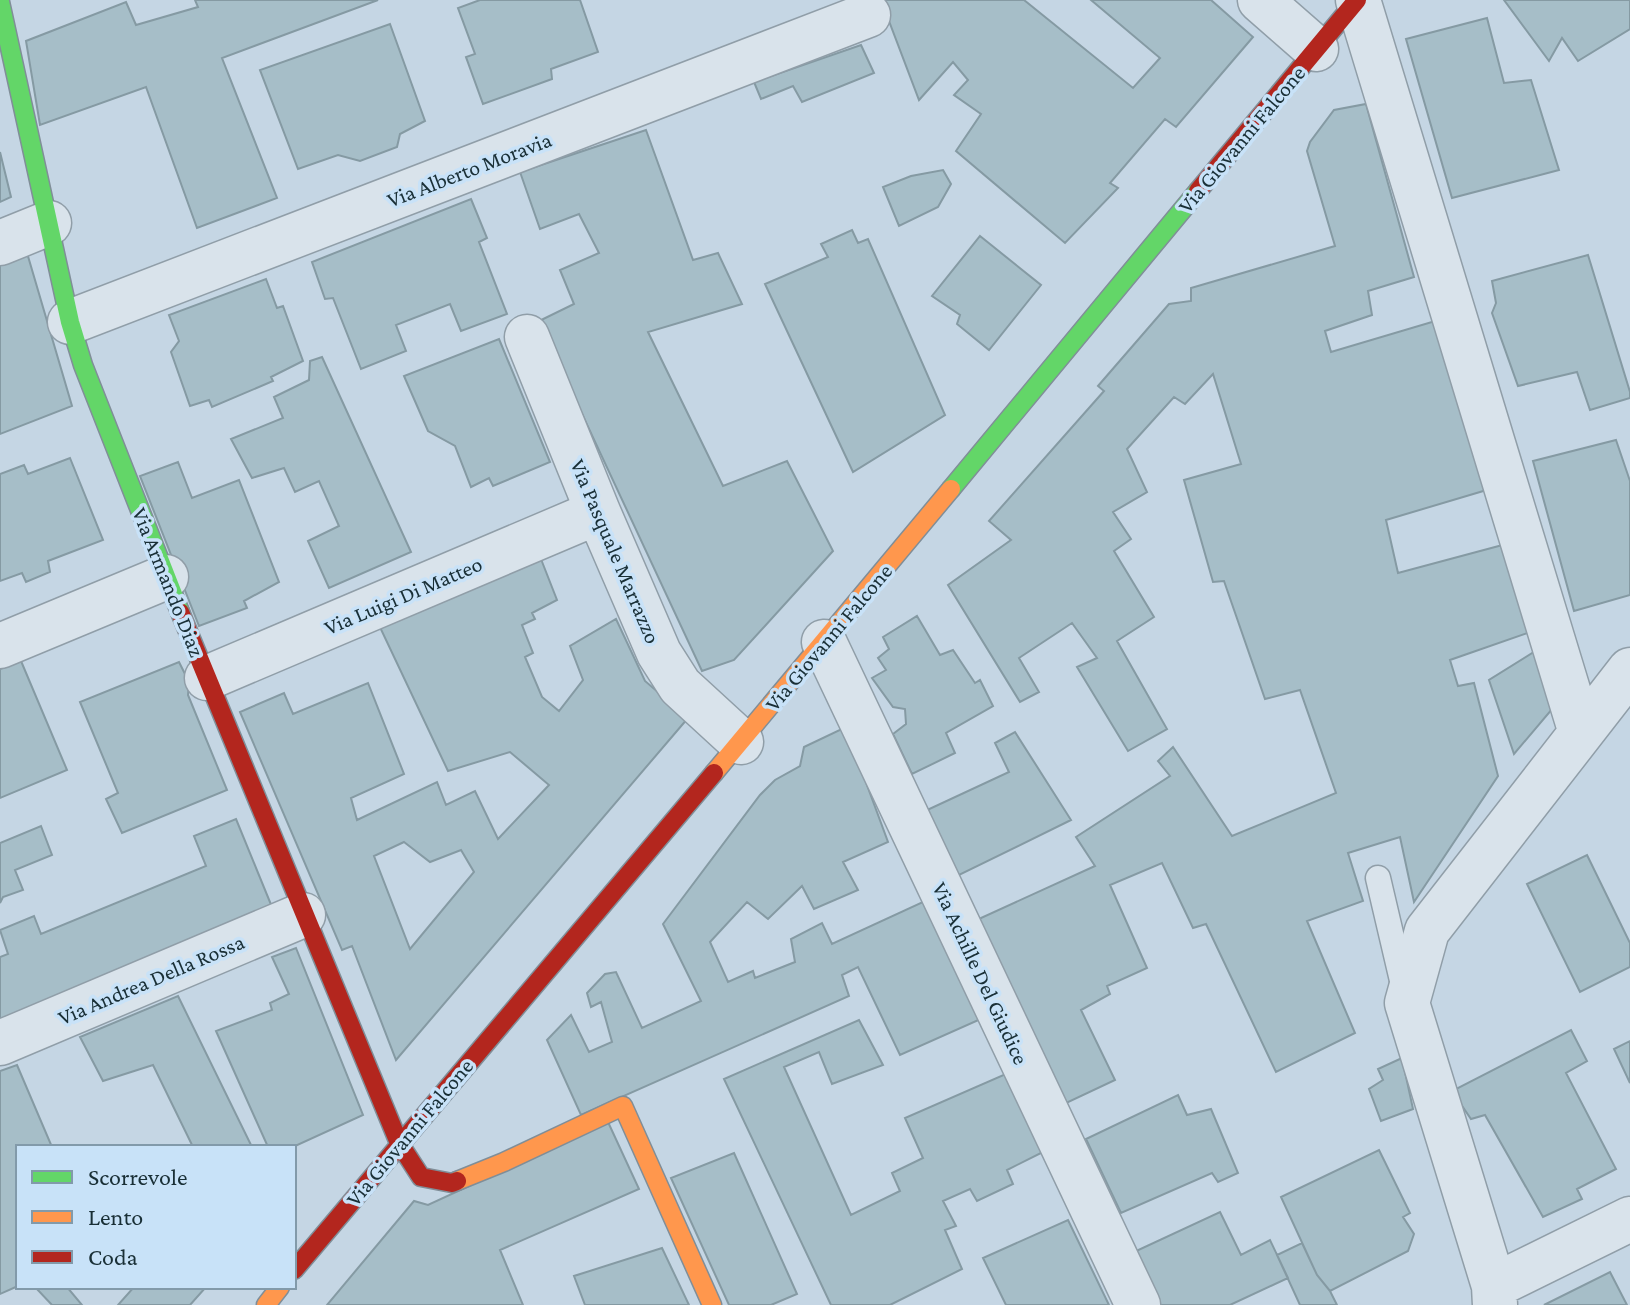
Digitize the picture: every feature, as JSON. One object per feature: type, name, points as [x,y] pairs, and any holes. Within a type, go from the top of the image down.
[{"type":"street","points":[[1260,0],[1316,49]]},
{"type":"street","points":[[1357,0],[1581,733]]},
{"type":"street","name":"Via Giovanni Falcone","points":[[296,1268],[741,742],[1357,0]]},
{"type":"street","name":"Via Armando Diaz","points":[[0,2],[70,322],[83,365],[303,915],[399,1143],[421,1177],[452,1183],[623,1106],[712,1305]]},
{"type":"street","name":"Via Alberto Moravia","points":[[70,322],[868,15]]},
{"type":"street","points":[[0,243],[49,223]]},
{"type":"street","name":"Via Pasquale Marrazzo","points":[[527,337],[659,653],[680,686],[741,742]]},
{"type":"street","name":"Via Luigi Di Matteo","points":[[207,678],[598,512]]},
{"type":"street","points":[[0,646],[166,577]]},
{"type":"street","name":"Via Achille Del Giudice","points":[[824,642],[1138,1305]]},
{"type":"street","points":[[1630,670],[1427,931],[1407,1003],[1495,1295],[1630,1219]]},
{"type":"street","name":"Via Andrea Della Rossa","points":[[0,1043],[303,915]]},
{"type":"street","points":[[266,1305],[278,1289]]},
{"type":"lane","points":[[1378,878],[1407,1003]]},
{"type":"building","points":[[195,0],[378,0],[222,58],[277,198],[197,228],[146,87],[40,125],[26,41],[126,2],[136,25],[198,7]]},
{"type":"building","points":[[480,0],[580,0],[598,52],[551,69],[552,79],[483,104],[466,57],[475,54],[458,8]]},
{"type":"building","points":[[881,0],[1024,0],[1133,88],[1160,58],[1091,0],[1211,0],[1253,37],[1176,127],[1165,119],[1110,183],[1118,188],[1065,243],[956,151],[981,114],[954,95],[968,80],[953,62],[919,100]]},
{"type":"building","points":[[1504,0],[1630,0],[1630,29],[1578,61],[1562,38],[1549,61]]},
{"type":"building","points":[[1487,18],[1504,83],[1531,80],[1559,170],[1452,198],[1406,39]]},
{"type":"building","points":[[390,24],[425,121],[400,134],[397,147],[360,161],[338,155],[298,169],[260,70]]},
{"type":"building","points":[[861,45],[874,73],[802,102],[793,86],[761,99],[754,82]]},
{"type":"building","points":[[1366,104],[1414,277],[1368,291],[1372,315],[1325,331],[1331,352],[1442,319],[1490,489],[1386,520],[1398,573],[1510,543],[1539,629],[1450,660],[1458,686],[1474,683],[1498,776],[1414,902],[1400,837],[1348,853],[1363,901],[1307,921],[1355,1033],[1276,1072],[1206,924],[1193,928],[1162,863],[1110,885],[1147,968],[1107,986],[1110,994],[1081,1010],[1115,1080],[1062,1105],[970,923],[1095,866],[1076,837],[1170,776],[1158,761],[1173,747],[1232,836],[1336,793],[1300,690],[1265,699],[1224,581],[1213,582],[1184,480],[1241,464],[1213,374],[1185,404],[1174,397],[1127,449],[1147,492],[1113,512],[1131,539],[1114,551],[1154,617],[1117,641],[1167,729],[1128,751],[1077,667],[1097,658],[1072,623],[1019,658],[1039,692],[1020,702],[948,585],[1011,540],[989,521],[1104,391],[1098,386],[1169,304],[1191,301],[1191,288],[1335,246],[1307,151],[1310,142],[1334,110]]},
{"type":"building","points":[[646,130],[693,260],[718,253],[742,304],[648,332],[723,486],[787,461],[833,551],[734,660],[702,671],[569,386],[531,325],[574,304],[560,270],[599,253],[579,214],[540,229],[520,172]]},
{"type":"building","points":[[0,152],[11,197],[0,202]]},
{"type":"building","points":[[943,170],[951,184],[938,207],[899,226],[883,187],[911,176]]},
{"type":"building","points":[[471,199],[487,238],[479,242],[507,314],[461,331],[450,304],[396,325],[406,351],[361,369],[333,298],[325,299],[312,262]]},
{"type":"building","points":[[852,230],[858,243],[868,239],[945,415],[853,472],[765,284],[828,257],[821,244]]},
{"type":"building","points":[[980,236],[1041,285],[989,350],[957,324],[960,315],[932,296]]},
{"type":"building","points":[[25,246],[72,406],[0,434],[0,256]]},
{"type":"building","points":[[1588,255],[1630,392],[1630,398],[1590,410],[1577,372],[1518,386],[1492,313],[1496,303],[1492,281]]},
{"type":"building","points":[[266,279],[277,308],[283,306],[303,361],[271,377],[273,381],[212,407],[209,400],[190,406],[171,352],[179,341],[169,315]]},
{"type":"building","points":[[499,339],[550,462],[493,486],[489,478],[471,487],[455,446],[428,431],[404,376]]},
{"type":"building","points":[[322,357],[411,552],[329,588],[308,541],[339,526],[319,481],[295,492],[284,468],[252,478],[231,439],[283,418],[274,397],[309,380],[310,361]]},
{"type":"building","points":[[1616,440],[1630,481],[1630,595],[1574,611],[1533,461]]},
{"type":"building","points":[[70,458],[103,540],[48,561],[50,572],[26,582],[22,573],[0,581],[0,474],[24,465],[28,474]]},
{"type":"building","points":[[178,462],[192,498],[239,480],[279,582],[244,601],[247,608],[199,626],[140,476]]},
{"type":"building","points":[[539,554],[557,600],[532,613],[535,619],[522,625],[533,653],[525,657],[542,697],[559,711],[583,680],[570,646],[616,619],[645,681],[688,718],[396,1060],[352,946],[342,950],[240,712],[284,693],[293,714],[368,683],[404,774],[351,798],[357,820],[437,782],[446,805],[475,791],[498,839],[549,785],[510,752],[448,771],[378,623]],"holes":[[[404,842],[430,862],[461,850],[474,872],[410,949],[374,856]]]},
{"type":"building","points":[[917,616],[940,655],[953,650],[975,683],[980,680],[993,706],[946,733],[955,753],[912,774],[893,734],[906,724],[905,709],[893,707],[872,678],[886,670],[878,658],[889,649],[883,637]]},
{"type":"building","points":[[1537,650],[1558,702],[1514,754],[1489,680]]},
{"type":"building","points":[[21,661],[67,770],[0,798],[0,669]]},
{"type":"building","points":[[179,662],[189,682],[188,695],[227,790],[122,833],[106,799],[118,793],[80,702]]},
{"type":"building","points":[[848,726],[874,784],[867,785],[888,842],[843,862],[858,890],[814,909],[802,886],[768,919],[747,902],[710,942],[728,982],[753,971],[755,978],[795,962],[791,939],[822,923],[832,944],[925,901],[983,1018],[900,1055],[858,967],[842,975],[849,996],[581,1115],[547,1040],[571,1015],[589,1052],[612,1042],[601,1002],[591,1007],[587,993],[605,974],[616,972],[642,1028],[701,1001],[663,924],[760,795],[775,780],[800,766],[804,747]]},
{"type":"building","points":[[1015,732],[1071,820],[957,876],[925,811],[1009,772],[995,743]]},
{"type":"building","points":[[236,819],[272,907],[0,1020],[0,957],[8,954],[0,930],[34,916],[41,934],[206,866],[194,836]]},
{"type":"building","points":[[41,826],[52,855],[15,870],[23,890],[3,897],[0,903],[0,843]]},
{"type":"building","points":[[1587,855],[1630,943],[1630,967],[1580,992],[1527,884]]},
{"type":"building","points":[[296,948],[363,1115],[296,1146],[267,1145],[216,1031],[272,1010],[270,1003],[289,994],[272,957]]},
{"type":"building","points":[[178,996],[251,1145],[192,1145],[153,1065],[103,1081],[80,1037]]},
{"type":"building","points":[[859,1020],[883,1065],[832,1084],[819,1052],[784,1067],[851,1215],[900,1191],[892,1173],[923,1158],[905,1118],[1008,1073],[1043,1152],[1007,1170],[1013,1184],[977,1201],[970,1189],[943,1201],[956,1226],[945,1230],[962,1269],[890,1305],[831,1305],[724,1079]]},
{"type":"building","points":[[1571,1030],[1587,1061],[1566,1073],[1616,1169],[1577,1189],[1582,1199],[1543,1217],[1485,1115],[1471,1119],[1452,1091]]},
{"type":"building","points":[[1630,1041],[1630,1083],[1614,1049]]},
{"type":"building","points":[[1402,1058],[1413,1109],[1381,1121],[1369,1089],[1383,1080],[1378,1069]]},
{"type":"building","points":[[17,1065],[51,1145],[16,1145],[16,1287],[0,1294],[0,1071]]},
{"type":"building","points":[[1178,1095],[1187,1115],[1211,1109],[1238,1173],[1218,1182],[1212,1173],[1121,1213],[1086,1139]]},
{"type":"building","points":[[608,1122],[639,1189],[500,1250],[523,1305],[327,1305],[414,1201],[428,1205]]},
{"type":"building","points":[[1379,1150],[1410,1213],[1403,1217],[1414,1234],[1408,1251],[1330,1291],[1317,1275],[1281,1197]]},
{"type":"building","points":[[734,1153],[797,1294],[771,1305],[729,1305],[671,1178]]},
{"type":"building","points":[[1220,1212],[1241,1255],[1270,1240],[1288,1278],[1230,1305],[1158,1305],[1134,1252]]},
{"type":"building","points":[[1068,1220],[1109,1305],[1006,1305],[983,1258]]},
{"type":"building","points":[[1302,1243],[1317,1275],[1337,1305],[1300,1305],[1277,1255]]},
{"type":"building","points":[[662,1248],[689,1305],[585,1305],[574,1276]]},
{"type":"building","points":[[1610,1272],[1627,1305],[1544,1305]]},
{"type":"building","points":[[37,1289],[69,1289],[82,1305],[52,1305]]},
{"type":"building","points":[[132,1289],[204,1289],[190,1305],[118,1305]]},
{"type":"traffic: fast","points":[[0,2],[70,322],[83,365],[180,612]]},
{"type":"traffic: fast","points":[[951,489],[1198,191]]},
{"type":"traffic: slow","points":[[714,773],[951,489]]},
{"type":"traffic: slow","points":[[457,1181],[623,1106],[712,1305]]},
{"type":"traffic: slow","points":[[266,1305],[278,1289]]},
{"type":"traffic: jam","points":[[1198,191],[1357,0]]},
{"type":"traffic: jam","points":[[180,612],[399,1143],[421,1177],[452,1183],[457,1181]]},
{"type":"traffic: jam","points":[[296,1268],[714,773]]}]
